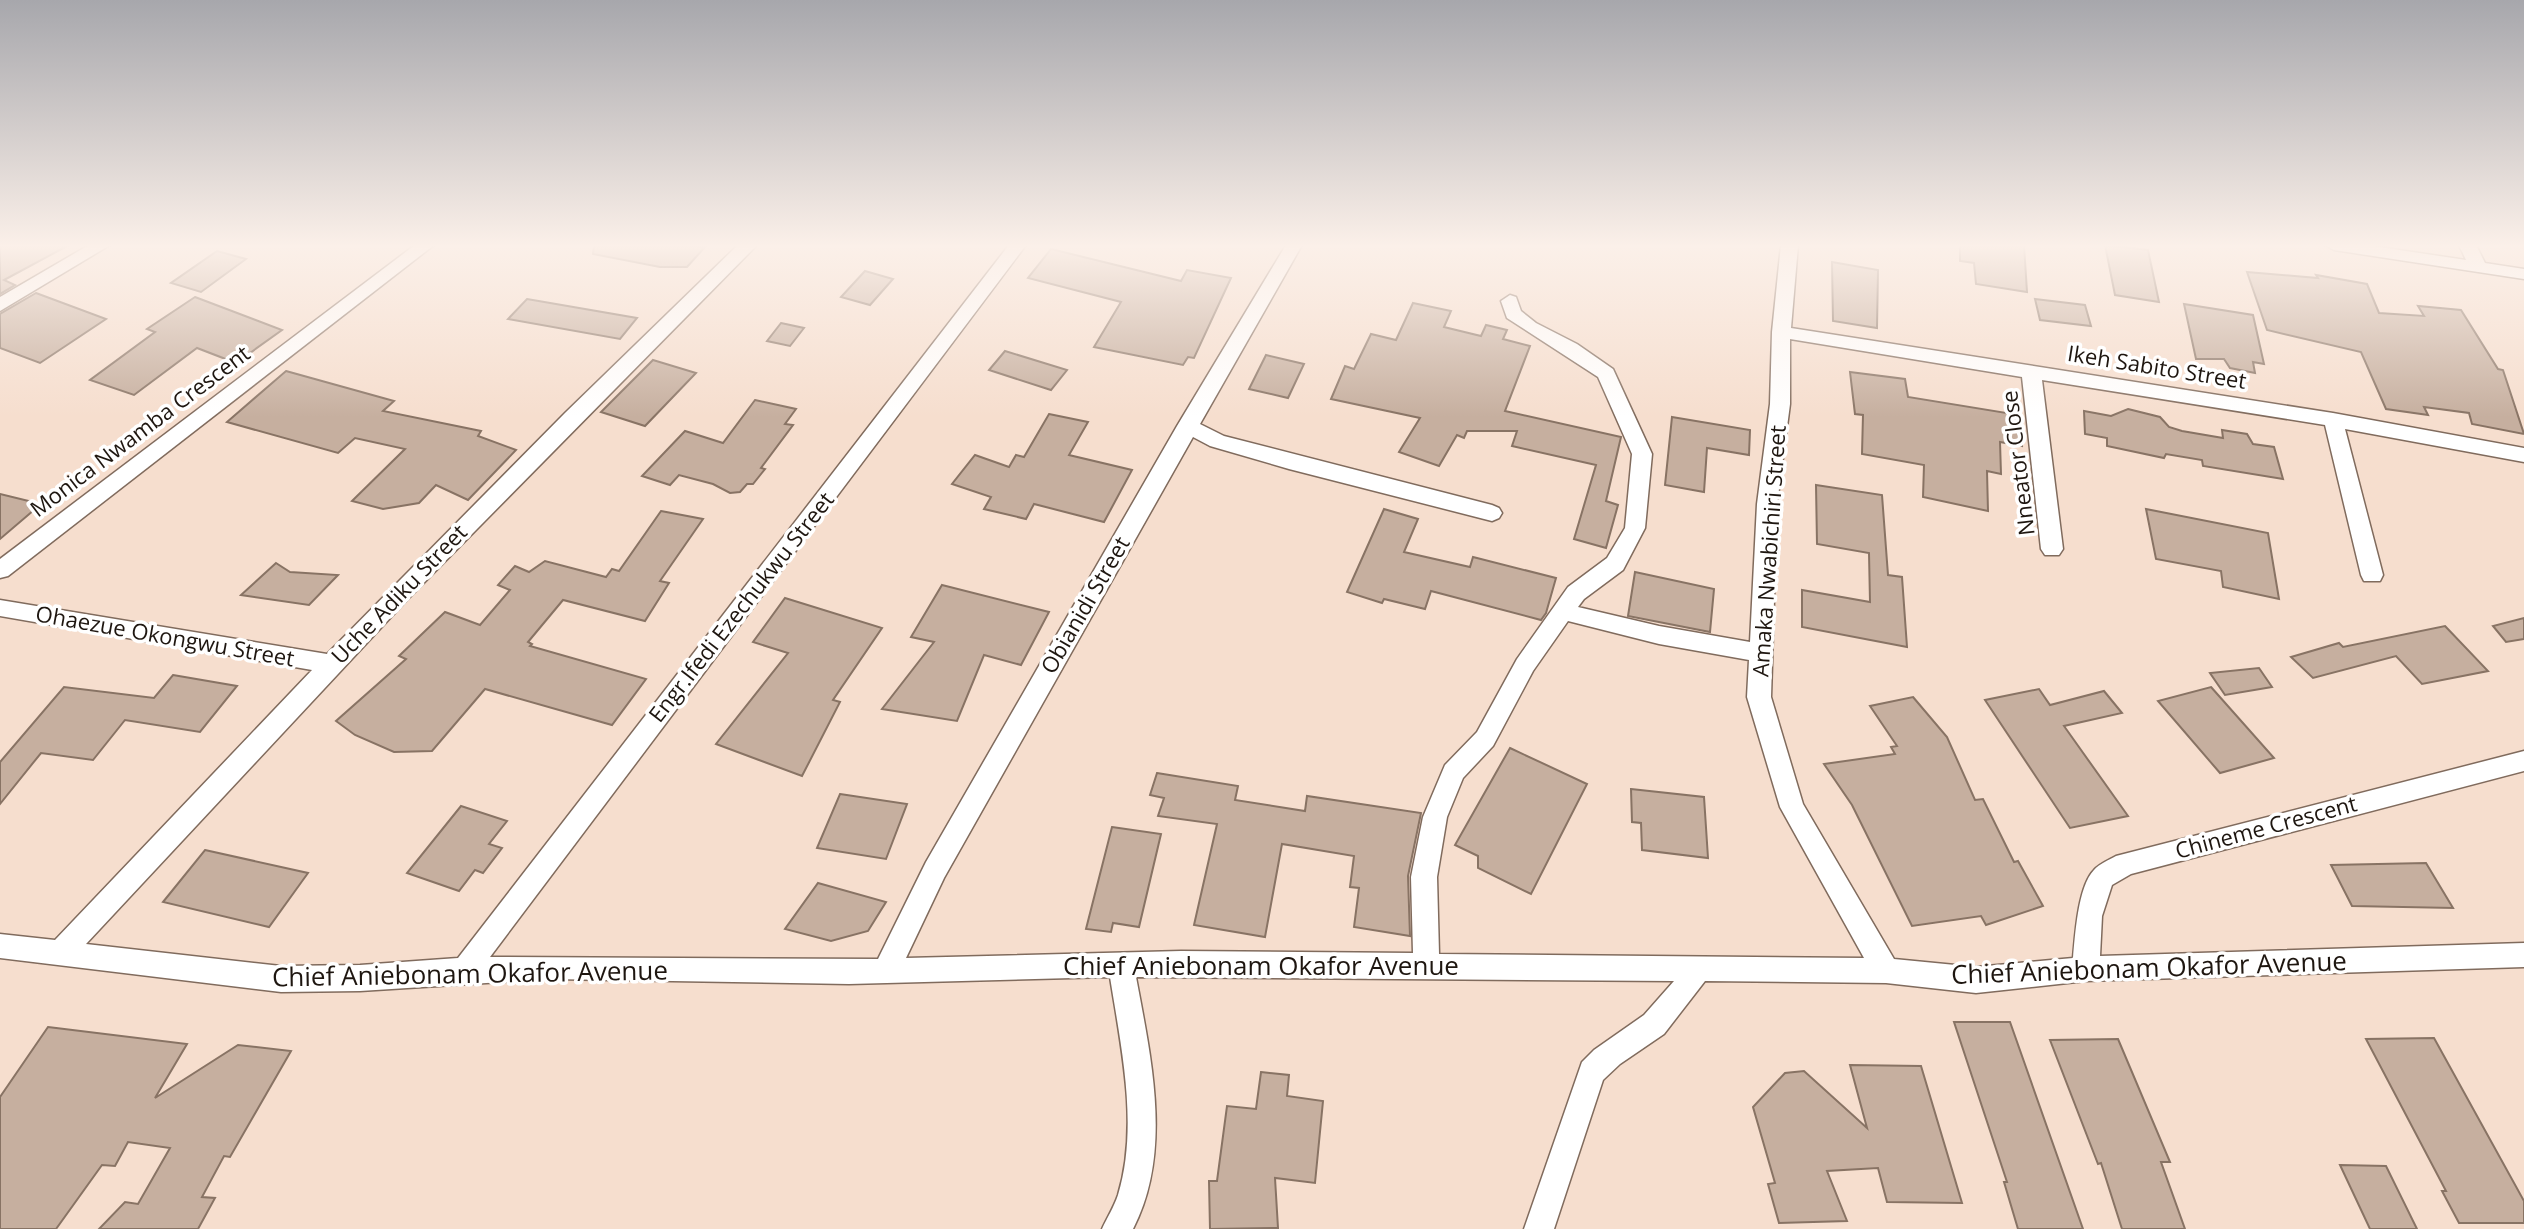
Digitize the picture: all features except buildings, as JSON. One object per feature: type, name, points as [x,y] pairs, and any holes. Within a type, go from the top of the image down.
[{"type":"street","name":"Monica Nwamba Crescent","points":[[0,570],[350,302]]},
{"type":"street","name":"Uche Adiku Street","points":[[61,953],[331,664],[569,418],[689,302]]},
{"type":"street","name":"Engr.Ifedi Ezechukwu Street","points":[[465,970],[612,772],[975,302]]},
{"type":"street","name":"Obianidi Street","points":[[886,971],[935,870],[1260,302]]},
{"type":"street","points":[[1426,965],[1424,877],[1435,817],[1453,772],[1485,739],[1525,665],[1576,593],[1615,564],[1635,528],[1642,454],[1606,373],[1570,348],[1530,327],[1513,314],[1510,302]]},
{"type":"street","name":"Amaka Nwabichiri Street","points":[[1784,302],[1780,404],[1767,504],[1759,697],[1792,807],[1886,971]]},
{"type":"street","name":"Ikeh Sabito Street","points":[[1781,332],[2333,420],[2524,455]]},
{"type":"street","name":"Nneator Close","points":[[2031,371],[2052,549]]},
{"type":"street","points":[[2333,420],[2372,575]]},
{"type":"street","points":[[1187,426],[1217,441],[1289,462],[1492,513]]},
{"type":"street","name":"Ohaezue Okongwu Street","points":[[0,608],[331,664]]},
{"type":"street","points":[[1564,612],[1659,635],[1762,653]]},
{"type":"street","name":"Chineme Crescent","points":[[2086,969],[2089,916],[2102,878],[2125,864],[2524,761]]},
{"type":"street","name":"Chief Aniebonam Okafor Avenue","points":[[0,946],[281,979],[360,978],[550,967],[886,971],[1121,964],[1886,971],[1976,980],[2086,969],[2524,955]]},
{"type":"street","points":[[1117,1229],[1129,1207],[1137,1173],[1141,1116],[1121,964]]},
{"type":"street","points":[[1539,1229],[1592,1072],[1599,1061],[1647,1031],[1681,995],[1699,968]]}]
